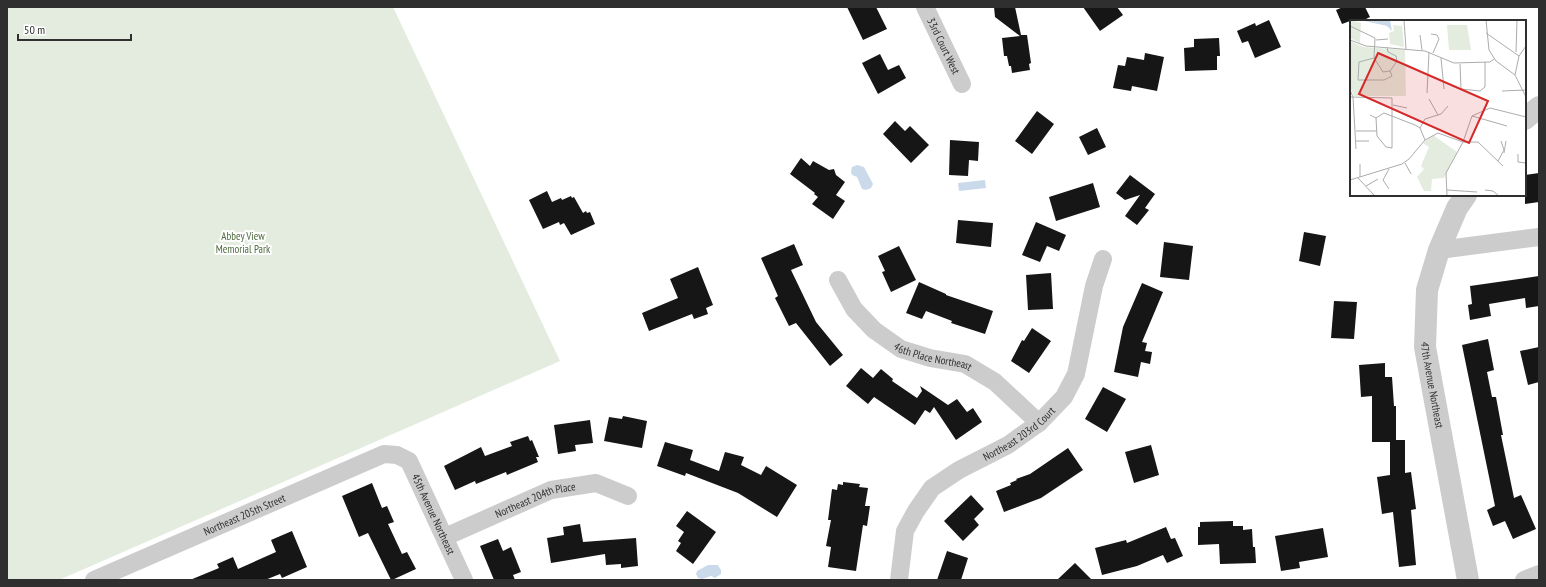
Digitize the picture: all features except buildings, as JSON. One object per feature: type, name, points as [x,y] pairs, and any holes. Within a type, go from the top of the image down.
[{"type":"street","name":"33rd Court West","points":[[925,7],[962,84]]},
{"type":"street","points":[[1526,118],[1539,106]]},
{"type":"street","name":"47th Avenue Northeast","points":[[1465,196],[1457,208],[1439,250],[1427,290],[1425,347],[1468,580]]},
{"type":"street","points":[[1439,250],[1539,237]]},
{"type":"street","name":"Northeast 203rd Court","points":[[899,580],[905,530],[932,488],[959,470],[1008,445],[1038,423],[1064,397],[1076,374],[1094,286],[1103,259]]},
{"type":"street","name":"46th Place Northeast","points":[[838,280],[854,309],[874,330],[901,349],[930,358],[965,364],[995,382],[1038,423]]},
{"type":"street","name":"Northeast 205th Street","points":[[94,580],[384,454],[397,455]]},
{"type":"street","name":"45th Avenue Northeast","points":[[397,455],[409,461],[464,580]]},
{"type":"street","name":"Northeast 204th Place","points":[[445,537],[551,490],[596,484],[628,496]]},
{"type":"street","points":[[1524,580],[1539,574]]},
{"type":"green space","name":"Abbey View Memorial Park","points":[[7,7],[393,7],[560,361],[59,580],[7,580]]},
{"type":"water","points":[[857,165],[864,167],[873,184],[871,188],[866,190],[862,189],[857,177],[852,175],[852,167]]},
{"type":"water","points":[[985,180],[986,188],[959,191],[958,183]]},
{"type":"water","points":[[708,565],[718,565],[721,570],[721,574],[715,578],[711,576],[702,579],[698,578],[696,574],[697,571]]}]
